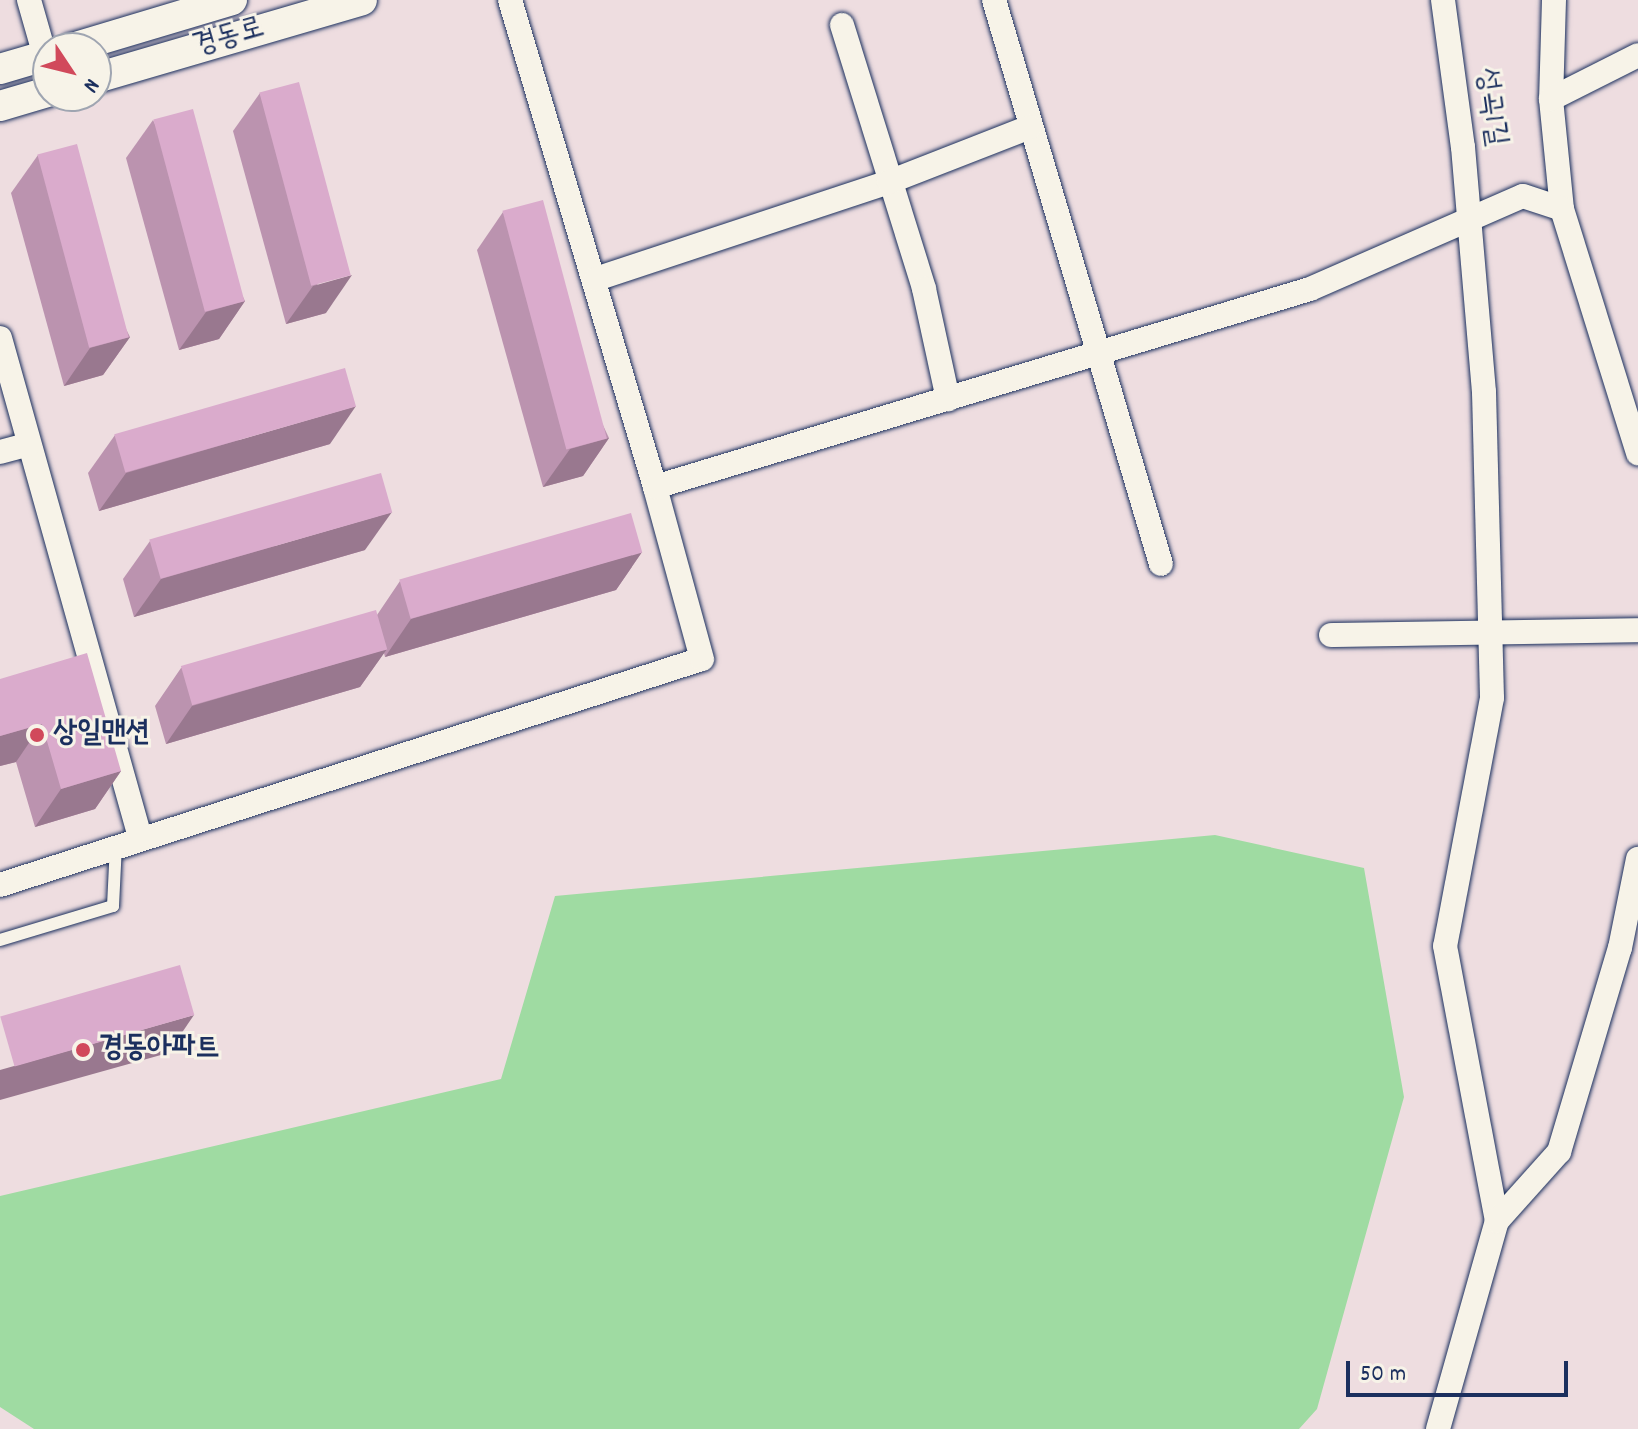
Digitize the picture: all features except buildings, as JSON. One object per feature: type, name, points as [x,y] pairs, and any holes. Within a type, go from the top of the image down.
[{"type":"street","points":[[29,0],[45,32]]},
{"type":"street","name":"경동로","points":[[112,36],[232,0]]},
{"type":"street","name":"경동로","points":[[112,73],[362,0]]},
{"type":"street","points":[[0,885],[140,837],[702,659],[596,279],[510,0]]},
{"type":"street","points":[[994,0],[1161,564]]},
{"type":"street","name":"성곡1길","points":[[1443,0],[1463,147],[1466,223],[1484,392],[1492,698],[1445,946],[1497,1221]]},
{"type":"street","points":[[1554,0],[1551,99],[1562,209],[1638,453]]},
{"type":"street","points":[[842,25],[924,289],[948,399]]},
{"type":"street","points":[[1551,99],[1638,55]]},
{"type":"street","name":"경동로","points":[[0,69],[32,60]]},
{"type":"street","points":[[0,106],[32,97]]},
{"type":"street","points":[[596,279],[889,182],[1030,127]]},
{"type":"street","points":[[655,487],[1310,289],[1523,196],[1562,209]]},
{"type":"street","points":[[0,338],[140,837]]},
{"type":"street","points":[[0,452],[29,444]]},
{"type":"street","points":[[1331,635],[1491,635],[1638,630]]},
{"type":"street","points":[[1438,1429],[1497,1221],[1559,1152],[1620,948],[1638,859]]},
{"type":"lane","points":[[0,940],[113,906],[116,845]]},
{"type":"green space","points":[[1215,835],[1364,868],[1404,1097],[1317,1409],[1299,1429],[34,1429],[0,1407],[0,1196],[501,1079],[555,896]]},
{"type":"place","name":"상일맨션","points":[[37,735]]},
{"type":"place","name":"경동아파트","points":[[83,1050]]}]
